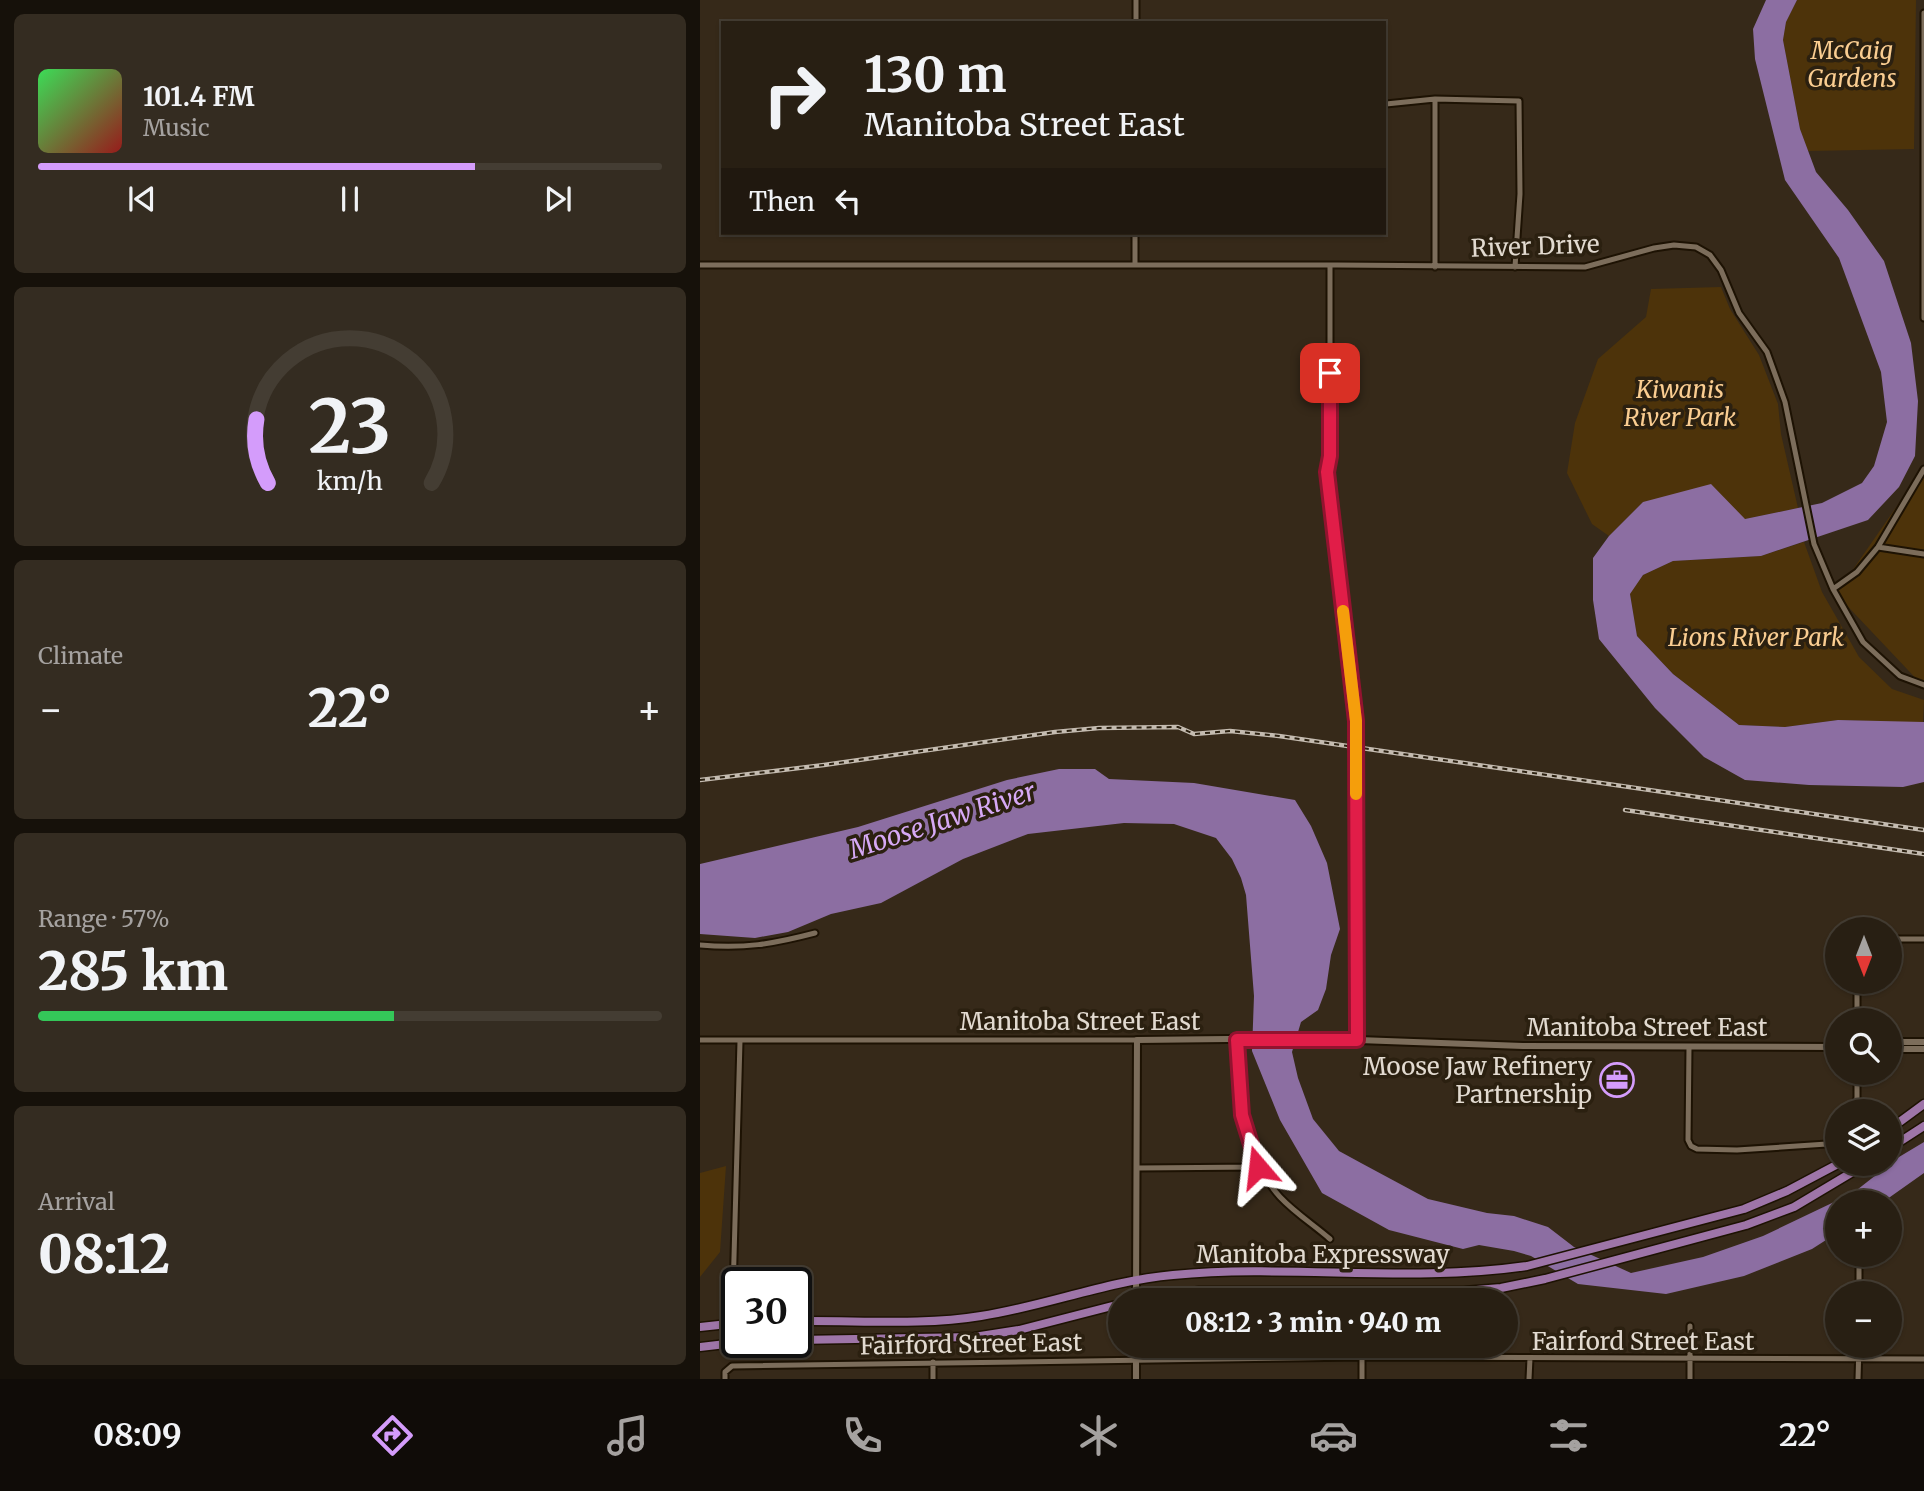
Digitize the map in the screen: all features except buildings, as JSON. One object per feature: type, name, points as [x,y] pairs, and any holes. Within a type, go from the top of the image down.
[{"type":"main road","points":[[1902,1120],[1924,1104]]},
{"type":"main road","points":[[1902,1140],[1924,1126]]},
{"type":"main road","name":"Manitoba Expressway","points":[[812,1321],[943,1320],[974,1317],[1009,1311],[1136,1279],[1223,1272],[1436,1273],[1527,1266],[1744,1209],[1825,1171]]},
{"type":"main road","name":"Manitoba Expressway","points":[[1501,1288],[1545,1279],[1746,1225],[1782,1211],[1848,1176]]},
{"type":"main road","points":[[812,1340],[974,1337],[1019,1330],[1108,1307]]},
{"type":"main road","points":[[700,1327],[721,1325]]},
{"type":"main road","points":[[700,1347],[721,1345]]},
{"type":"street","points":[[1136,0],[1136,21]]},
{"type":"street","points":[[1924,13],[1924,318]]},
{"type":"street","points":[[1386,104],[1435,99],[1519,101],[1520,194],[1515,267]]},
{"type":"street","points":[[1435,99],[1435,267]]},
{"type":"street","points":[[1135,235],[1135,265]]},
{"type":"street","name":"River Drive","points":[[700,265],[1585,267],[1645,250],[1674,245],[1696,247],[1710,255],[1721,270],[1739,313],[1767,352],[1785,402],[1813,539],[1833,589]]},
{"type":"street","points":[[1330,265],[1330,456],[1327,472],[1356,721],[1357,1040]]},
{"type":"street","points":[[1924,469],[1878,547],[1857,572],[1833,589],[1863,642],[1900,676],[1924,685]]},
{"type":"street","points":[[1878,547],[1924,554]]},
{"type":"street","points":[[700,945],[732,948],[773,944],[815,933]]},
{"type":"street","points":[[1902,940],[1924,939]]},
{"type":"street","name":"Manitoba Street East","points":[[700,1040],[1304,1038],[1523,1046],[1825,1047]]},
{"type":"street","points":[[1136,1288],[1137,1040]]},
{"type":"street","points":[[1237,1040],[1242,1115],[1258,1167],[1280,1197],[1330,1239]]},
{"type":"street","points":[[734,1267],[740,1041]]},
{"type":"street","points":[[1902,1042],[1924,1042]]},
{"type":"street","points":[[1689,1047],[1688,1140],[1691,1146],[1697,1149],[1737,1150],[1825,1144]]},
{"type":"street","points":[[1902,1049],[1924,1049]]},
{"type":"street","points":[[1138,1168],[1258,1167]]},
{"type":"street","points":[[1690,1325],[1690,1379]]},
{"type":"street","name":"Fairford Street East","points":[[724,1379],[724,1372],[732,1366],[1249,1358]]},
{"type":"street","points":[[1362,1358],[1362,1379]]},
{"type":"street","name":"Fairford Street East","points":[[1518,1358],[1924,1359]]},
{"type":"street","points":[[1529,1379],[1530,1358]]},
{"type":"street","points":[[1136,1359],[1136,1379]]},
{"type":"street","points":[[1858,1360],[1858,1379]]},
{"type":"street","points":[[933,1362],[933,1379]]},
{"type":"green space","name":"McCaig Gardens","points":[[1797,0],[1916,0],[1914,149],[1808,151],[1800,129],[1783,40],[1786,22]]},
{"type":"green space","name":"Kiwanis River Park","points":[[1721,287],[1730,309],[1759,355],[1778,404],[1781,434],[1798,508],[1745,519],[1643,502],[1609,536],[1592,524],[1567,473],[1575,423],[1598,359],[1646,317],[1651,289]]},
{"type":"green space","points":[[1924,467],[1924,687],[1836,594]]},
{"type":"green space","name":"Lions River Park","points":[[1804,542],[1822,592],[1859,657],[1892,689],[1924,700],[1923,723],[1838,720],[1785,727],[1739,725],[1673,674],[1637,636],[1630,593],[1643,575],[1673,561],[1761,556]]},
{"type":"green space","points":[[726,1166],[720,1252],[700,1277],[700,1173]]},
{"type":"water","points":[[1766,0],[1797,0],[1786,22],[1783,40],[1800,129],[1816,172],[1848,210],[1884,261],[1911,343],[1918,401],[1915,456],[1899,487],[1868,520],[1761,556],[1673,561],[1643,575],[1630,594],[1637,636],[1673,674],[1739,725],[1785,727],[1838,720],[1924,722],[1924,782],[1903,787],[1809,785],[1745,780],[1704,757],[1655,708],[1599,639],[1593,600],[1593,558],[1609,536],[1643,502],[1711,484],[1745,519],[1822,503],[1862,483],[1874,466],[1887,422],[1881,372],[1839,258],[1785,180],[1755,59],[1753,29]]},
{"type":"water","name":"Moose Jaw River","points":[[1059,769],[1095,769],[1109,779],[1194,783],[1295,800],[1311,826],[1327,863],[1340,929],[1331,955],[1326,989],[1318,1010],[1301,1022],[1292,1052],[1313,1119],[1339,1151],[1428,1199],[1487,1213],[1514,1216],[1548,1227],[1574,1247],[1631,1273],[1703,1257],[1763,1236],[1825,1206],[1825,1241],[1812,1249],[1744,1276],[1666,1294],[1578,1284],[1531,1256],[1514,1251],[1479,1245],[1463,1249],[1389,1230],[1322,1193],[1280,1120],[1252,1051],[1254,996],[1246,895],[1241,878],[1232,859],[1216,838],[1174,824],[1124,823],[1028,834],[963,859],[881,903],[831,914],[788,932],[755,938],[700,934],[700,864],[858,827],[1007,780]]},
{"type":"water","points":[[1924,1142],[1924,1173],[1900,1190],[1857,1190],[1875,1176],[1902,1176],[1902,1155]]},
{"type":"railway","points":[[700,780],[1055,732],[1099,728],[1178,727],[1194,734],[1230,731],[1279,736],[1924,830]]},
{"type":"railway","points":[[1625,810],[1924,854]]},
{"type":"slow traffic","points":[[1343,611],[1356,721],[1356,794]]},
{"type":"place","name":"Moose Jaw Refinery Partnership","points":[[1617,1080]]},
{"type":"route","points":[[1258,1167],[1242,1115],[1237,1040],[1357,1040],[1356,721],[1327,472],[1330,456],[1330,373]]}]
